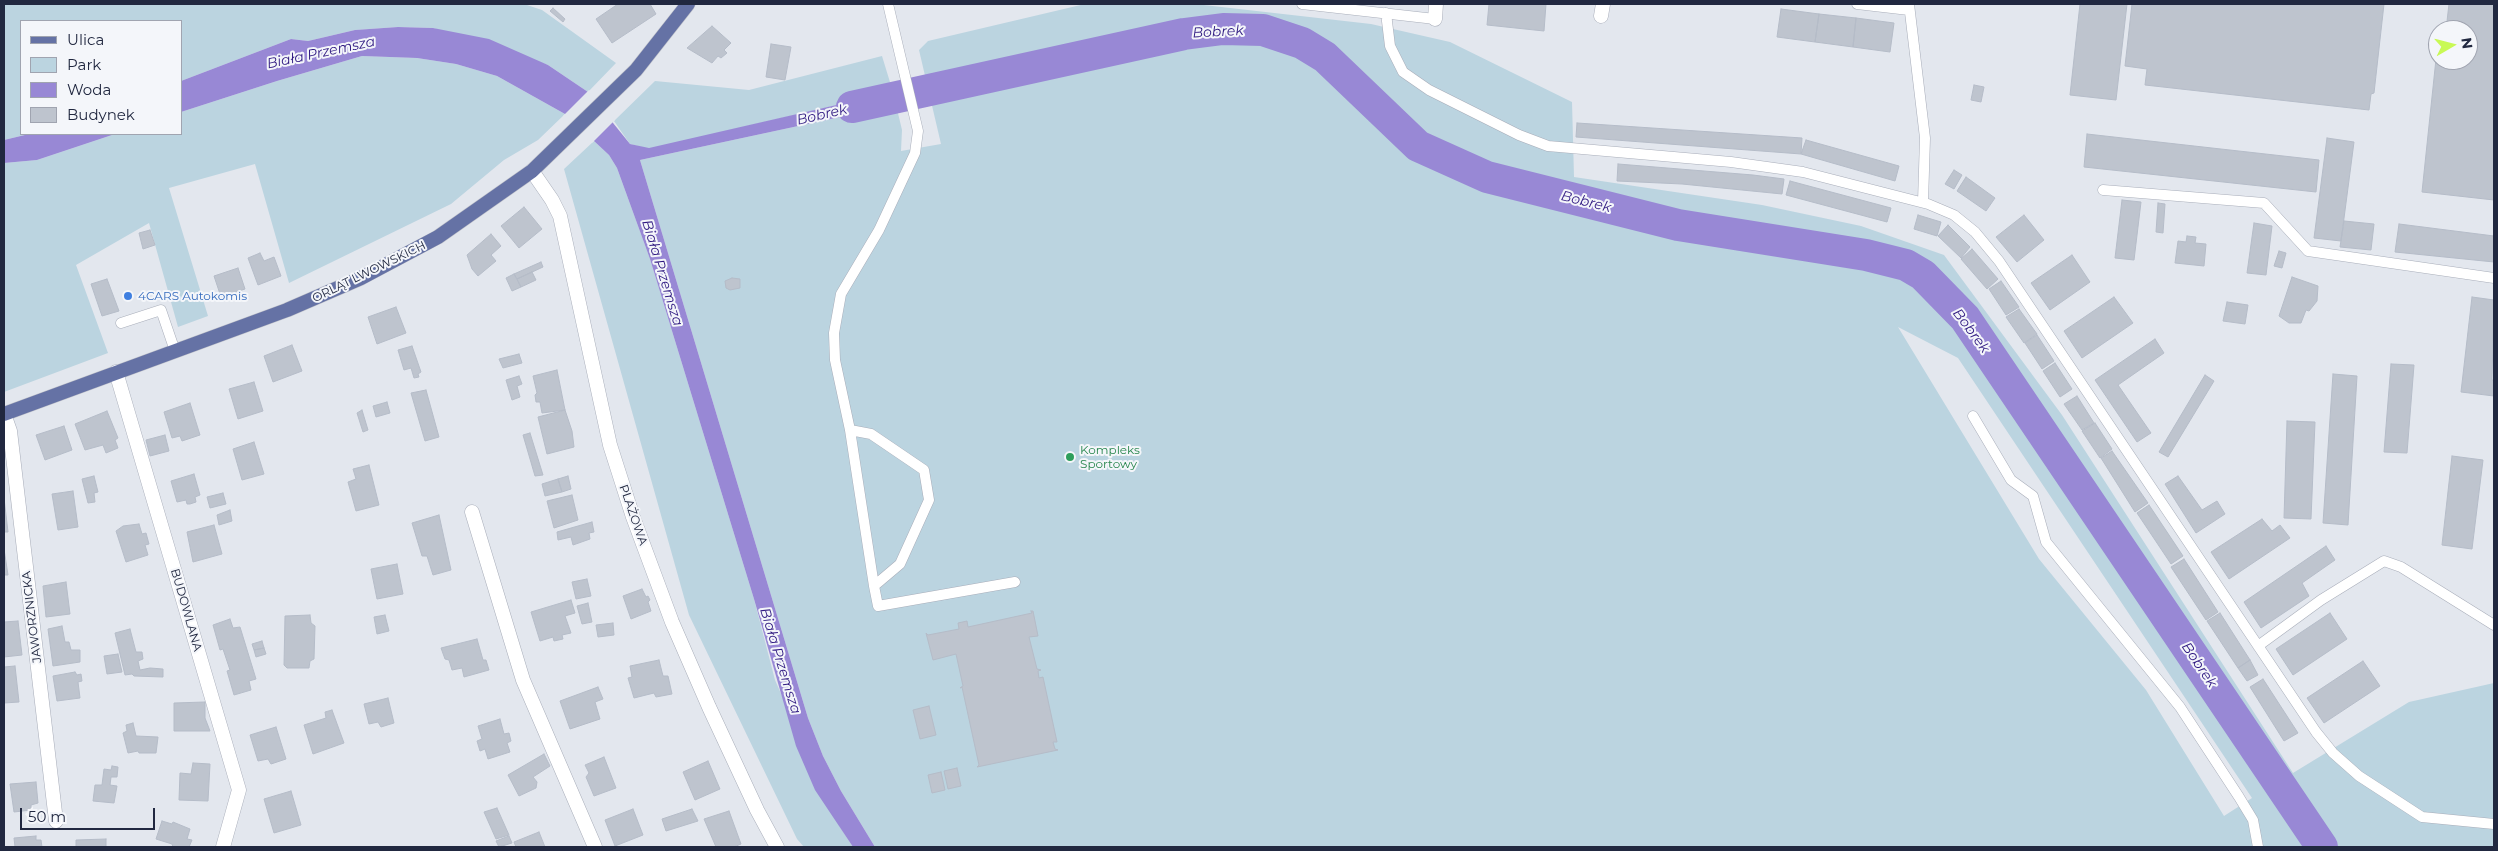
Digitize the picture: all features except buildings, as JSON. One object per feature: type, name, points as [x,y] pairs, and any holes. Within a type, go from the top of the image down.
[{"type":"main road","name":"ORLĄT LWOWSKICH","points":[[4,414],[295,307],[390,264],[438,237],[532,171],[636,70],[688,4]]},
{"type":"street","points":[[1435,19],[1436,4]]},
{"type":"street","name":"PLAŻOWA","points":[[532,171],[552,200],[560,216],[610,445],[633,517],[683,648],[753,801],[777,847]]},
{"type":"street","name":"BUDOWLANA","points":[[116,372],[239,790],[223,847]]},
{"type":"street","name":"JAWORZNICKA","points":[[4,414],[10,430],[56,821]]},
{"type":"street","points":[[472,512],[523,680],[595,847]]},
{"type":"lane","points":[[888,4],[918,131],[915,153],[906,176],[879,230],[841,294],[836,311],[834,333],[835,360],[850,430],[878,606],[1016,582]]},
{"type":"lane","points":[[1302,4],[1435,19]]},
{"type":"lane","points":[[1857,4],[1909,7],[1924,138],[1923,202]]},
{"type":"lane","points":[[1386,13],[1390,46],[1403,72],[1429,90],[1518,135],[1548,146],[1732,162],[1803,172],[1923,202],[1954,215],[1975,232],[1999,261],[2332,753],[2359,776],[2422,817],[2494,824]]},
{"type":"lane","points":[[2103,190],[2264,203],[2308,251],[2494,278]]},
{"type":"lane","points":[[121,324],[161,310],[175,351]]},
{"type":"lane","points":[[1974,416],[2012,480],[2032,496],[2046,542],[2180,707],[2234,788],[2253,820],[2258,847]]},
{"type":"lane","points":[[850,430],[871,434],[924,470],[929,500],[900,564],[874,586]]},
{"type":"lane","points":[[2258,646],[2321,600],[2384,561],[2401,567],[2494,625]]},
{"type":"green space","points":[[4,4],[524,4],[542,10],[616,63],[588,92],[548,65],[433,28],[398,27],[355,30],[308,41],[291,39],[182,81],[182,20],[20,20],[20,135],[25,135],[4,140]]},
{"type":"green space","points":[[1085,4],[1195,4],[1371,24],[1450,42],[1572,102],[1574,177],[1762,205],[1861,226],[1944,255],[2062,415],[2293,773],[2409,702],[2494,683],[2494,847],[875,847],[841,791],[823,756],[808,718],[640,160],[896,105],[902,130],[901,151],[941,144],[919,50],[928,41]],"holes":[[[1898,327],[1958,358],[2252,798],[2224,816],[2146,690],[2039,559]]]},
{"type":"green space","points":[[362,56],[417,58],[456,64],[497,76],[565,114],[538,140],[504,160],[451,204],[289,283],[255,164],[169,188],[208,316],[178,327],[149,223],[76,265],[108,353],[4,392],[4,163],[37,160],[112,135],[182,135],[182,112]]},
{"type":"green space","points":[[882,56],[893,92],[649,149],[630,144],[614,121],[655,81],[749,90]]},
{"type":"green space","points":[[594,141],[609,155],[617,168],[650,259],[754,599],[775,680],[840,827],[853,847],[804,847],[797,839],[689,615],[564,169]]},
{"type":"water","name":"Biała Przemsza","points":[[398,27],[433,28],[489,39],[548,65],[588,92],[630,144],[649,148],[893,92],[896,105],[640,160],[808,718],[823,756],[841,791],[875,847],[853,847],[815,790],[796,746],[754,599],[650,259],[617,168],[609,155],[565,114],[497,76],[456,64],[417,58],[362,56],[182,112],[182,81],[291,39],[308,41],[355,30]]},
{"type":"water","points":[[25,135],[112,135],[37,160],[4,163],[4,140]]},
{"type":"pier","points":[[589,90],[615,120],[592,143],[563,116]]},
{"type":"waterway","name":"Bobrek","points":[[852,107],[1184,34],[1223,29],[1263,30],[1302,43],[1325,57],[1418,146],[1487,177],[1678,225],[1866,255],[1906,265],[1923,275],[1965,318],[2322,847]]},
{"type":"place","name":"4CARS Autokomis","points":[[128,296]]},
{"type":"place","name":"Kompleks Sportowy","points":[[1070,457]]}]
